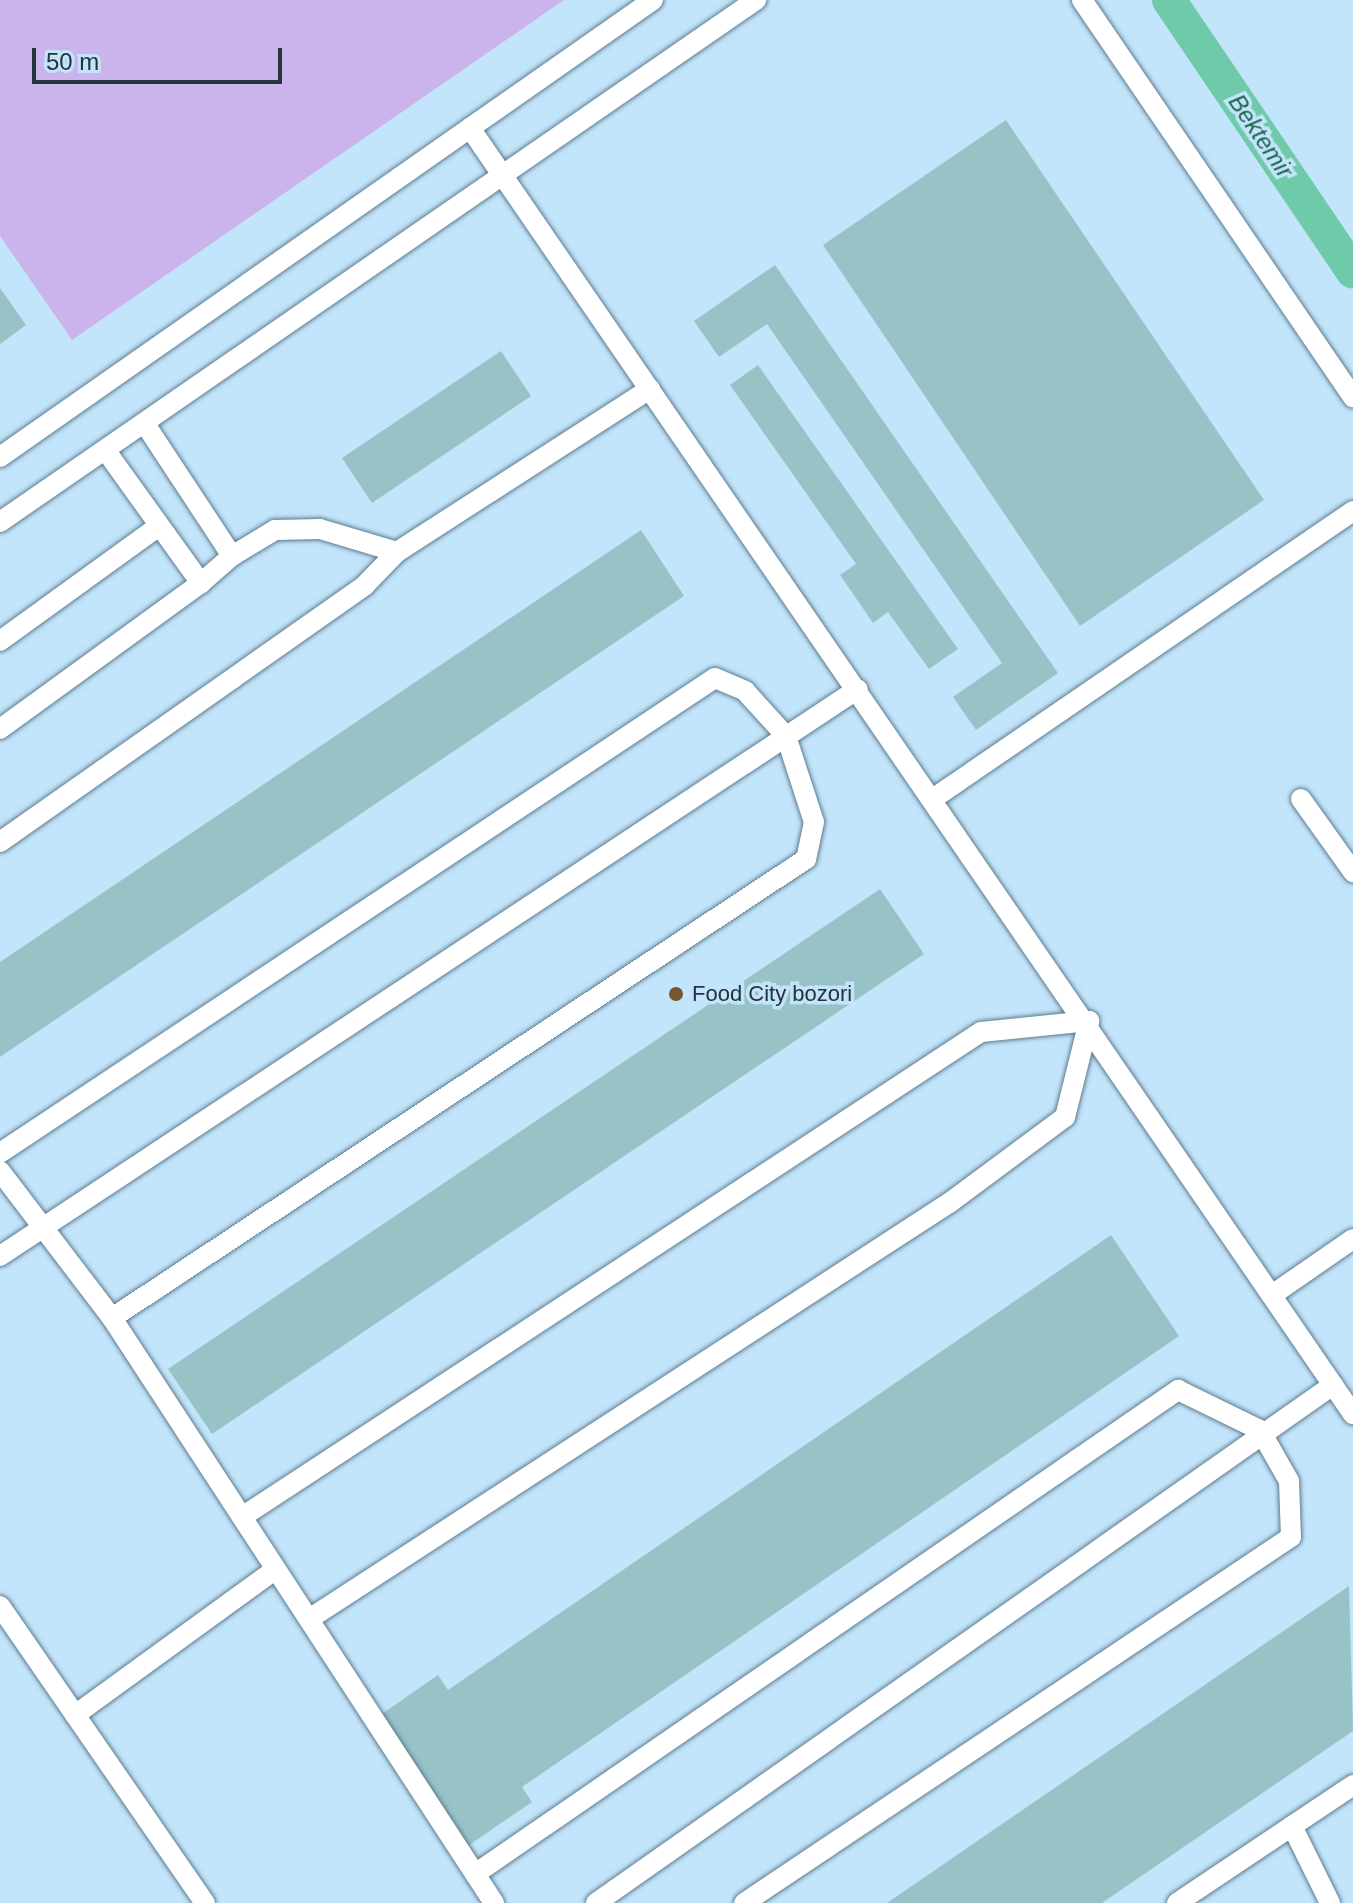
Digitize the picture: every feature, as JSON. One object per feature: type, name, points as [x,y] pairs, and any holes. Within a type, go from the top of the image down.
[{"type":"lane","points":[[0,457],[653,0]]},
{"type":"lane","points":[[0,522],[756,0]]},
{"type":"lane","points":[[1082,0],[1353,397]]},
{"type":"lane","points":[[470,128],[1089,1021],[1353,1414]]},
{"type":"lane","points":[[0,842],[365,585],[397,552],[650,389]]},
{"type":"lane","points":[[145,424],[232,556]]},
{"type":"lane","points":[[106,451],[201,583]]},
{"type":"lane","points":[[934,798],[1353,511]]},
{"type":"lane","points":[[0,641],[159,526]]},
{"type":"lane","points":[[0,729],[201,583],[232,556],[275,530],[320,529],[397,552]]},
{"type":"lane","points":[[0,1153],[715,678],[745,691],[786,736],[814,822],[806,859],[112,1318]]},
{"type":"lane","points":[[0,1256],[858,689]]},
{"type":"lane","points":[[1301,799],[1353,872]]},
{"type":"lane","points":[[242,1517],[981,1032],[1089,1021]]},
{"type":"lane","points":[[309,1619],[949,1203],[1065,1117],[1089,1021]]},
{"type":"lane","points":[[0,1171],[112,1318],[494,1903]]},
{"type":"lane","points":[[1272,1295],[1353,1239]]},
{"type":"lane","points":[[596,1903],[1260,1430],[1333,1385]]},
{"type":"lane","points":[[475,1874],[1178,1390],[1260,1430],[1289,1481],[1291,1537],[744,1903]]},
{"type":"lane","points":[[75,1715],[276,1569]]},
{"type":"lane","points":[[0,1606],[205,1903]]},
{"type":"lane","points":[[1177,1903],[1353,1785]]},
{"type":"lane","points":[[1292,1826],[1330,1903]]},
{"type":"shaded area","points":[[0,0],[564,0],[72,340],[0,236]]},
{"type":"building","points":[[1006,120],[1264,500],[1080,626],[823,245]]},
{"type":"building","points":[[775,265],[1058,673],[976,730],[953,697],[1002,663],[767,324],[719,357],[694,321]]},
{"type":"building","points":[[0,288],[26,325],[0,344]]},
{"type":"building","points":[[501,351],[531,396],[372,503],[342,458]]},
{"type":"building","points":[[758,365],[958,649],[929,669],[888,612],[873,623],[840,575],[856,564],[730,385]]},
{"type":"building","points":[[641,530],[684,596],[0,1057],[0,962]]},
{"type":"building","points":[[880,889],[924,954],[212,1434],[168,1369]]},
{"type":"building","points":[[1111,1235],[1179,1336],[522,1787],[532,1802],[465,1848],[376,1718],[438,1675],[448,1690]]},
{"type":"building","points":[[1349,1586],[1353,1731],[1102,1903],[887,1903]]},
{"type":"waterway","name":"Bektemir","points":[[1169,0],[1353,272]]},
{"type":"place","name":"Food City bozori","points":[[676,994]]}]
